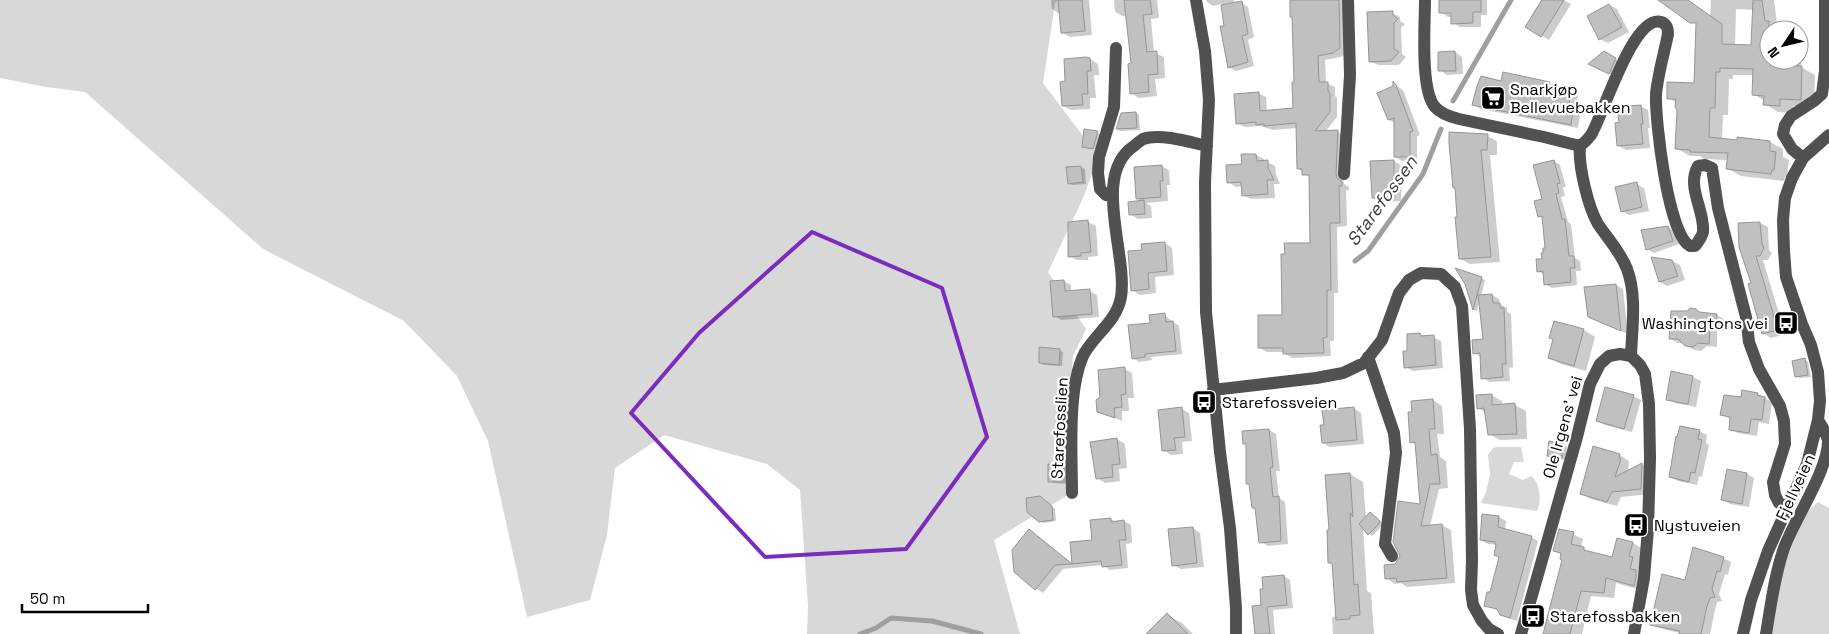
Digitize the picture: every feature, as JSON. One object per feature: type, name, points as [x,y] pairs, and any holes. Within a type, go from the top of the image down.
[{"type":"street","points":[[1196,0],[1208,77],[1209,100],[1205,292],[1213,390],[1231,537],[1236,634]]},
{"type":"street","points":[[1344,174],[1350,67],[1348,0]]},
{"type":"street","points":[[1425,0],[1425,78],[1428,95],[1434,107],[1446,115],[1459,119],[1580,146]]},
{"type":"street","points":[[1803,158],[1792,149],[1783,134],[1785,124],[1791,116],[1822,94],[1825,72],[1825,0]]},
{"type":"street","points":[[1634,634],[1644,578],[1648,529],[1649,404],[1644,374],[1640,365],[1630,356],[1632,285],[1621,255],[1598,224],[1591,209],[1579,158],[1580,146],[1591,135],[1618,73],[1637,37],[1650,23],[1656,21],[1663,22],[1668,27],[1658,77],[1656,114],[1668,196],[1682,241],[1690,246],[1695,246],[1703,234],[1694,182],[1695,172],[1698,166],[1705,165],[1712,168],[1718,208],[1746,317],[1749,342],[1759,369],[1780,406],[1784,421],[1784,444],[1773,482],[1775,495],[1779,503],[1788,508]]},
{"type":"street","points":[[1113,197],[1106,195],[1100,189],[1098,173],[1099,157],[1114,107],[1116,48]]},
{"type":"street","name":"Fjellveien","points":[[1766,634],[1774,584],[1785,547],[1828,457],[1828,440],[1818,420],[1820,401],[1818,372],[1811,345],[1786,277],[1783,220],[1785,198],[1792,178],[1803,158],[1829,134]]},
{"type":"street","name":"Starefosslien","points":[[1072,493],[1073,403],[1078,371],[1084,354],[1112,319],[1121,297],[1121,269],[1113,197],[1113,183],[1117,164],[1127,150],[1143,139],[1162,138],[1207,146]]},
{"type":"street","points":[[1213,390],[1343,373],[1364,362],[1382,340],[1399,293],[1408,280],[1421,273],[1441,274],[1455,287],[1462,306],[1470,429],[1473,605],[1489,629],[1498,634]]},
{"type":"street","name":"Ole Irgens' vei","points":[[1520,634],[1593,377],[1600,364],[1609,356],[1620,354],[1630,356]]},
{"type":"street","points":[[1368,357],[1394,433],[1396,454],[1385,544],[1392,556]]},
{"type":"street","points":[[1743,634],[1759,576],[1808,464],[1818,420]]},
{"type":"highlighted area","points":[[812,232],[942,288],[987,437],[906,549],[765,557],[631,413],[699,333]]},
{"type":"shaded area","points":[[0,0],[1058,0],[1055,3],[1043,83],[1098,156],[1084,196],[1048,272],[1086,329],[1073,356],[1066,446],[1068,495],[994,540],[1020,634],[807,634],[808,606],[800,490],[767,464],[664,435],[615,468],[607,535],[590,600],[527,617],[488,441],[457,376],[404,321],[263,249],[85,92],[0,78]]},
{"type":"shaded area","points":[[1496,447],[1521,447],[1524,462],[1514,462],[1509,474],[1523,480],[1531,476],[1534,479],[1539,492],[1539,507],[1537,511],[1481,503],[1486,492],[1490,474],[1488,455]]},
{"type":"shaded area","points":[[1818,502],[1829,508],[1829,634],[1770,634],[1775,578],[1801,518]]},
{"type":"building","points":[[1058,0],[1082,0],[1085,31],[1061,33]]},
{"type":"building","points":[[1124,0],[1150,0],[1152,14],[1143,15],[1147,52],[1157,51],[1158,74],[1148,75],[1149,92],[1130,94],[1128,64],[1131,63]]},
{"type":"building","points":[[1290,0],[1339,0],[1340,48],[1333,53],[1318,56],[1319,82],[1328,82],[1330,112],[1315,131],[1338,130],[1336,174],[1337,178],[1342,182],[1342,186],[1339,186],[1340,223],[1330,223],[1331,290],[1327,290],[1327,337],[1323,338],[1324,353],[1283,354],[1283,348],[1258,348],[1258,315],[1282,315],[1281,254],[1285,254],[1284,243],[1310,243],[1309,175],[1302,175],[1302,169],[1297,169],[1296,123],[1264,126],[1264,124],[1256,125],[1256,122],[1236,124],[1234,94],[1259,92],[1260,111],[1293,108],[1292,82],[1294,82]]},
{"type":"building","points":[[1439,0],[1481,0],[1481,12],[1473,12],[1473,23],[1451,24],[1451,13],[1439,13]]},
{"type":"building","points":[[1542,0],[1564,0],[1541,37],[1525,27]]},
{"type":"building","points":[[1658,0],[1688,0],[1722,24],[1722,44],[1751,45],[1753,0],[1762,0],[1765,20],[1759,20],[1759,70],[1802,70],[1801,100],[1780,99],[1780,106],[1763,105],[1764,96],[1752,95],[1753,69],[1720,68],[1720,72],[1716,72],[1715,108],[1710,108],[1709,137],[1737,140],[1737,137],[1770,141],[1770,151],[1776,152],[1774,170],[1772,170],[1771,174],[1726,169],[1728,153],[1690,152],[1690,150],[1675,149],[1676,99],[1667,99],[1667,82],[1694,83],[1696,23],[1690,23]]},
{"type":"building","points":[[1242,1],[1248,34],[1242,36],[1248,62],[1228,68],[1220,26],[1224,26],[1221,5]]},
{"type":"building","points":[[1609,4],[1622,27],[1599,40],[1587,16]]},
{"type":"building","points":[[1393,11],[1393,15],[1398,19],[1394,23],[1394,49],[1399,52],[1391,61],[1369,62],[1367,12]]},
{"type":"building","points":[[1455,51],[1456,71],[1438,71],[1438,52]]},
{"type":"building","points":[[1604,51],[1616,58],[1609,74],[1588,64]]},
{"type":"building","points":[[1090,58],[1091,71],[1087,71],[1088,94],[1082,94],[1083,105],[1062,106],[1060,82],[1065,81],[1064,59]]},
{"type":"building","points":[[1503,72],[1550,82],[1548,86],[1571,90],[1568,110],[1573,110],[1571,125],[1472,105],[1481,76],[1501,81]]},
{"type":"building","points":[[1393,81],[1413,131],[1410,132],[1410,157],[1394,157],[1394,118],[1388,120],[1377,93],[1393,86]]},
{"type":"building","points":[[1641,105],[1643,144],[1617,146],[1615,123],[1619,122],[1617,107]]},
{"type":"building","points":[[1136,112],[1137,128],[1116,129],[1121,113]]},
{"type":"building","points":[[1084,129],[1098,131],[1093,149],[1082,147]]},
{"type":"building","points":[[1449,132],[1488,134],[1487,150],[1481,150],[1491,257],[1459,259],[1455,217],[1457,217],[1455,188],[1453,188]]},
{"type":"building","points":[[1241,154],[1256,154],[1257,161],[1268,160],[1268,168],[1274,180],[1267,180],[1268,194],[1242,196],[1241,182],[1227,183],[1226,165],[1242,164]]},
{"type":"building","points":[[1394,160],[1394,198],[1372,198],[1370,161]]},
{"type":"building","points":[[1554,160],[1560,183],[1557,184],[1559,193],[1556,194],[1562,219],[1565,219],[1569,256],[1574,256],[1575,268],[1570,268],[1571,282],[1544,285],[1543,271],[1537,272],[1536,259],[1542,259],[1541,253],[1543,253],[1543,248],[1545,248],[1542,216],[1538,217],[1534,201],[1542,199],[1533,165]]},
{"type":"building","points":[[1162,165],[1161,197],[1136,199],[1134,167]]},
{"type":"building","points":[[1081,166],[1083,182],[1068,184],[1066,167]]},
{"type":"building","points":[[1637,182],[1642,207],[1621,212],[1615,187]]},
{"type":"building","points":[[1144,200],[1145,214],[1129,215],[1128,202]]},
{"type":"building","points":[[1088,220],[1091,252],[1081,253],[1081,256],[1068,257],[1068,222]]},
{"type":"building","points":[[1760,222],[1764,248],[1760,256],[1756,256],[1778,330],[1762,334],[1748,284],[1751,283],[1739,247],[1738,223]]},
{"type":"building","points":[[1668,226],[1673,241],[1646,250],[1641,230]]},
{"type":"building","points":[[1165,242],[1167,271],[1148,273],[1149,289],[1131,291],[1128,251],[1142,250],[1141,244]]},
{"type":"building","points":[[1651,257],[1672,260],[1678,276],[1659,282]]},
{"type":"building","points":[[1455,268],[1482,277],[1473,310],[1465,284]]},
{"type":"building","points":[[1064,280],[1065,291],[1090,289],[1092,314],[1053,317],[1050,281]]},
{"type":"building","points":[[1616,284],[1621,331],[1588,317],[1584,287]]},
{"type":"building","points":[[1492,294],[1493,303],[1500,303],[1500,308],[1504,308],[1506,364],[1502,364],[1503,377],[1481,379],[1480,353],[1473,354],[1472,340],[1483,339],[1478,295]]},
{"type":"building","points":[[1690,308],[1696,309],[1699,312],[1717,314],[1716,328],[1710,327],[1709,344],[1698,343],[1693,347],[1685,346],[1678,339],[1669,339],[1671,311],[1687,311]]},
{"type":"building","points":[[1165,313],[1166,322],[1173,321],[1176,351],[1145,354],[1145,357],[1132,359],[1128,325],[1150,323],[1149,315]]},
{"type":"building","points":[[1554,321],[1584,329],[1574,366],[1548,358],[1553,339],[1549,338]]},
{"type":"building","points":[[1420,333],[1421,336],[1434,335],[1436,365],[1404,368],[1403,351],[1407,351],[1407,334]]},
{"type":"building","points":[[1039,347],[1060,349],[1059,365],[1039,363]]},
{"type":"building","points":[[1805,358],[1808,375],[1795,377],[1792,361]]},
{"type":"building","points":[[1125,367],[1126,394],[1121,395],[1122,407],[1114,408],[1115,418],[1097,412],[1096,400],[1100,397],[1098,370]]},
{"type":"building","points":[[1671,371],[1693,376],[1688,404],[1666,400]]},
{"type":"building","points":[[1605,387],[1634,395],[1624,429],[1596,421]]},
{"type":"building","points":[[1742,390],[1758,393],[1757,395],[1765,397],[1762,420],[1751,419],[1749,433],[1729,430],[1730,417],[1720,415],[1724,395],[1741,397]]},
{"type":"building","points":[[1492,394],[1492,405],[1515,403],[1517,434],[1488,435],[1484,408],[1477,409],[1476,395]]},
{"type":"building","points":[[1433,399],[1435,429],[1429,429],[1431,455],[1437,454],[1440,484],[1430,484],[1421,526],[1442,524],[1447,578],[1397,582],[1396,578],[1385,579],[1384,565],[1395,564],[1400,556],[1393,542],[1398,501],[1420,504],[1415,442],[1410,443],[1408,412],[1412,412],[1411,401]]},
{"type":"building","points":[[1182,407],[1185,437],[1174,438],[1176,450],[1162,451],[1158,410]]},
{"type":"building","points":[[1354,407],[1357,440],[1322,443],[1320,425],[1324,425],[1322,410]]},
{"type":"building","points":[[1680,426],[1700,430],[1698,439],[1702,440],[1695,473],[1691,472],[1689,482],[1669,477],[1676,436]]},
{"type":"building","points":[[1269,429],[1273,467],[1270,468],[1273,497],[1279,496],[1281,541],[1259,543],[1255,508],[1252,508],[1249,484],[1246,484],[1246,444],[1243,444],[1242,431]]},
{"type":"building","points":[[1117,438],[1120,464],[1112,465],[1113,477],[1096,479],[1090,442]]},
{"type":"building","points":[[1549,441],[1564,444],[1562,459],[1547,456]]},
{"type":"building","points":[[1593,446],[1620,454],[1619,458],[1621,459],[1615,477],[1642,463],[1641,489],[1612,492],[1607,502],[1580,494]]},
{"type":"building","points":[[1048,464],[1063,464],[1064,482],[1048,482]]},
{"type":"building","points":[[1727,469],[1747,473],[1742,504],[1721,500]]},
{"type":"building","points":[[1350,473],[1354,585],[1358,584],[1360,615],[1350,616],[1350,619],[1336,620],[1332,563],[1328,563],[1327,530],[1329,530],[1325,475]]},
{"type":"building","points":[[1040,496],[1052,506],[1053,520],[1039,522],[1027,512],[1026,498]]},
{"type":"building","points":[[1370,512],[1380,521],[1368,535],[1359,524]]},
{"type":"building","points":[[1482,514],[1499,516],[1498,527],[1532,536],[1510,618],[1500,615],[1497,609],[1484,606],[1487,592],[1490,592],[1499,557],[1494,555],[1495,542],[1480,540]]},
{"type":"building","points":[[1111,518],[1111,522],[1124,520],[1126,540],[1119,540],[1122,565],[1102,567],[1101,561],[1072,564],[1070,542],[1092,540],[1090,520]]},
{"type":"building","points":[[1193,527],[1197,563],[1172,566],[1168,529]]},
{"type":"building","points":[[1029,529],[1072,564],[1055,565],[1035,590],[1014,572],[1012,550]]},
{"type":"building","points":[[1559,529],[1574,532],[1571,544],[1584,547],[1584,550],[1612,557],[1617,538],[1633,542],[1629,556],[1633,557],[1630,569],[1636,570],[1636,577],[1634,586],[1606,578],[1604,593],[1581,591],[1570,634],[1543,634],[1562,560],[1560,559],[1561,553],[1553,551]]},
{"type":"building","points":[[1693,547],[1724,557],[1720,572],[1717,571],[1712,589],[1715,597],[1710,598],[1701,634],[1679,634],[1680,631],[1650,625],[1662,574],[1685,580]]},
{"type":"building","points":[[1284,575],[1287,605],[1267,607],[1270,634],[1255,634],[1252,606],[1261,605],[1260,589],[1263,589],[1262,577]]},
{"type":"building","points":[[1167,613],[1188,634],[1146,634]]},
{"type":"waterway","name":"Starefossen","points":[[1453,101],[1511,0]]},
{"type":"waterway","name":"Starefossen","points":[[1355,261],[1368,251],[1423,174],[1441,129]]},
{"type":"waterway","points":[[860,634],[876,628],[891,618],[932,621],[981,634]]},
{"type":"place","name":"Snarkjøp Bellevuebakken","points":[[1493,98]]},
{"type":"place","name":"Washingtons vei","points":[[1786,323]]},
{"type":"place","name":"Starefossveien","points":[[1204,402]]},
{"type":"place","name":"Nystuveien","points":[[1636,525]]},
{"type":"place","name":"Starefossbakken","points":[[1533,616]]}]
